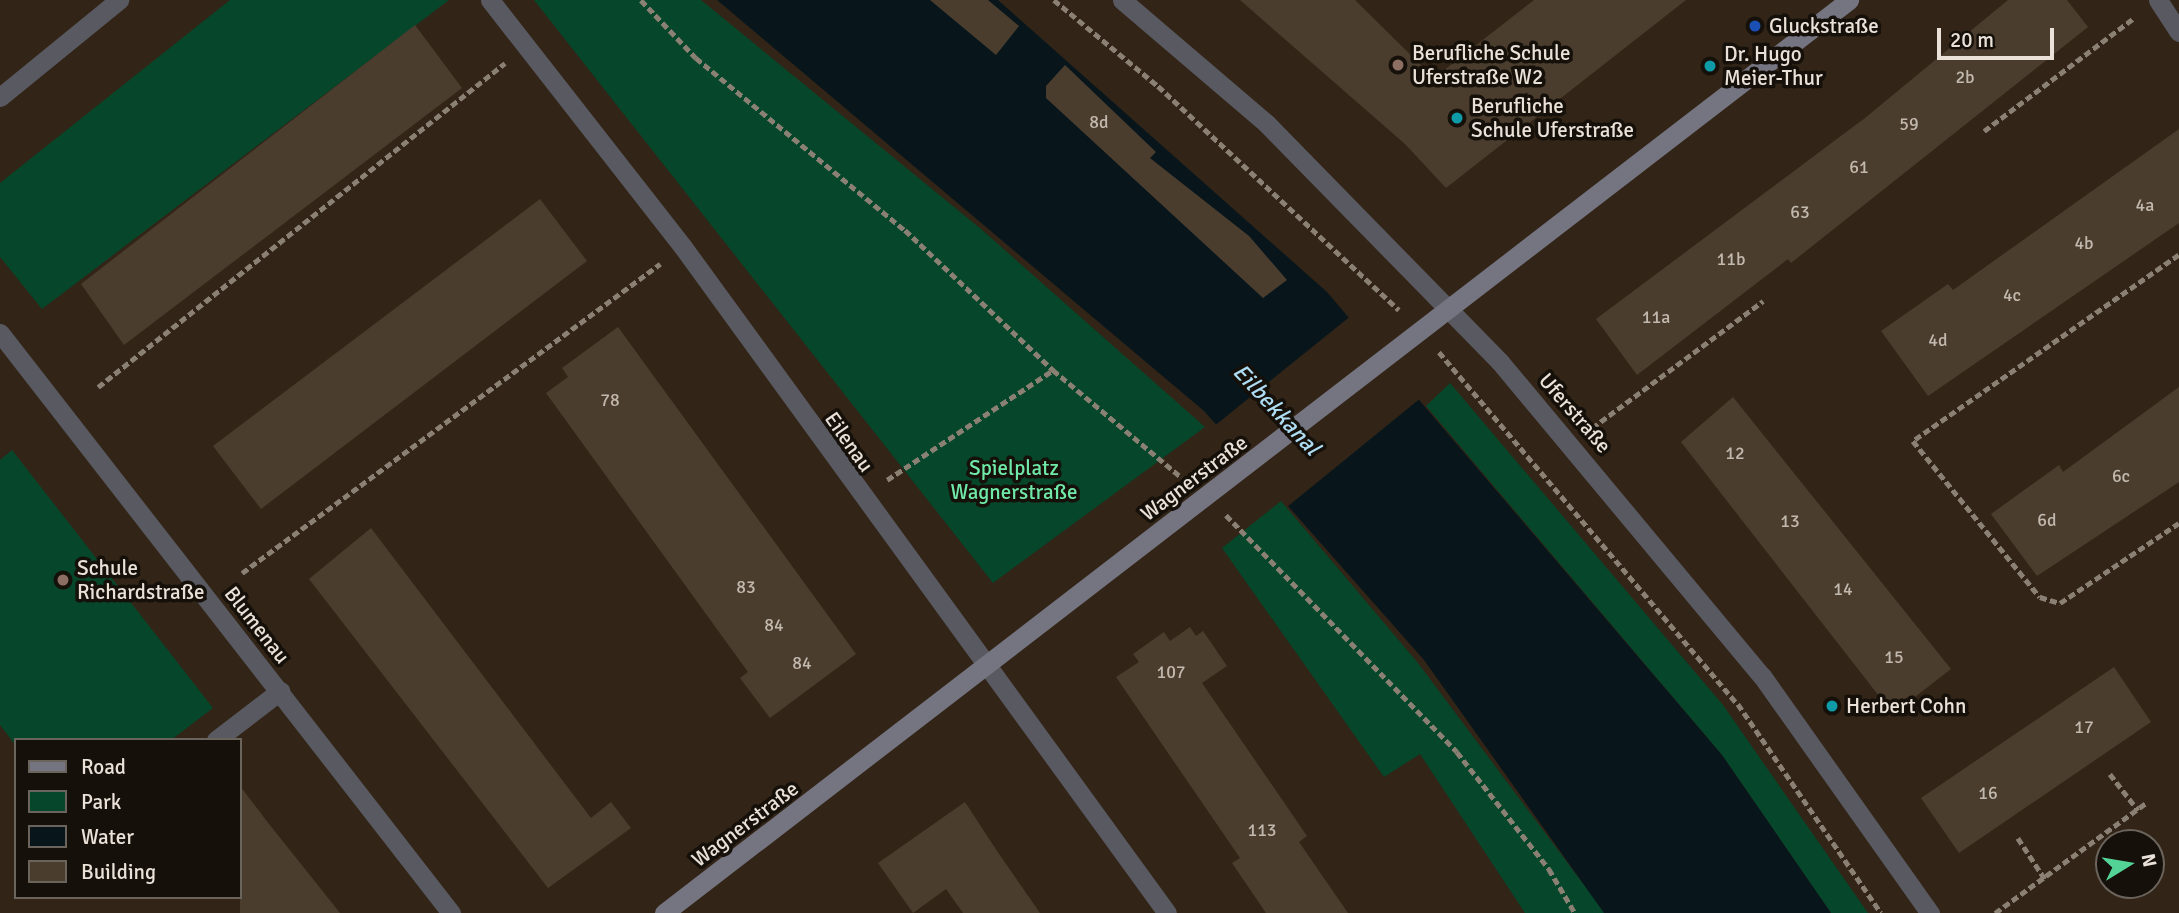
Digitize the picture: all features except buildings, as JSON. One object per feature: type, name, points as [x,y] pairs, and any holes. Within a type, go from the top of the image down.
[{"type":"main road","name":"Wagnerstraße","points":[[664,913],[1451,311],[1849,0]]},
{"type":"street","points":[[0,97],[119,0]]},
{"type":"street","name":"Eilenau","points":[[490,0],[683,247],[859,496],[1167,913]]},
{"type":"street","name":"Uferstraße","points":[[1122,0],[1267,124],[1451,311],[1571,443],[1762,676],[1930,913]]},
{"type":"street","points":[[2152,4],[2179,32]]},
{"type":"street","name":"Blumenau","points":[[0,333],[451,913]]},
{"type":"street","points":[[219,738],[279,691]]},
{"type":"path","points":[[641,0],[696,58],[905,230],[1053,370],[1259,544],[1457,752],[1549,869],[1575,913]]},
{"type":"path","points":[[1054,0],[1158,86],[1422,332],[1738,704],[1881,913]]},
{"type":"path","points":[[1984,131],[2152,4]]},
{"type":"path","points":[[98,387],[526,47]]},
{"type":"path","points":[[242,573],[683,247]]},
{"type":"path","points":[[2179,256],[1913,441],[2040,597],[2060,603],[2179,523]]},
{"type":"path","points":[[1571,443],[1763,301]]},
{"type":"path","points":[[859,496],[1053,370]]},
{"type":"path","points":[[2110,774],[2137,810]]},
{"type":"path","points":[[1995,913],[2147,802]]},
{"type":"path","points":[[2018,838],[2045,878]]},
{"type":"green space","points":[[230,0],[449,0],[42,309],[0,257],[0,183]]},
{"type":"green space","name":"Spielplatz Wagnerstraße","points":[[534,0],[701,0],[981,229],[1205,427],[993,583]]},
{"type":"green space","points":[[1450,383],[1723,705],[1868,913],[1831,913],[1722,755],[1426,406]]},
{"type":"green space","name":"Schule Richardstraße","points":[[12,450],[213,708],[174,738],[14,738],[14,743],[0,725],[0,460]]},
{"type":"green space","points":[[1281,501],[1418,663],[1605,913],[1525,913],[1420,754],[1384,777],[1222,548]]},
{"type":"water","name":"Eilbekkanal","points":[[717,0],[998,0],[1327,292],[1722,755],[1831,913],[1604,913],[1424,660],[1204,411]]},
{"type":"pier","points":[[1352,315],[1422,397],[1287,507],[1213,427]]},
{"type":"place","name":"Gluckstraße","points":[[1755,26]]},
{"type":"place","name":"Berufliche Schule Uferstraße W2","points":[[1398,65]]},
{"type":"place","name":"Dr. Hugo Meier-Thur","points":[[1710,66]]},
{"type":"place","name":"Berufliche Schule Uferstraße","points":[[1457,118]]},
{"type":"place","name":"Schule Richardstraße","points":[[63,580]]},
{"type":"place","name":"Herbert Cohn","points":[[1832,706]]}]
